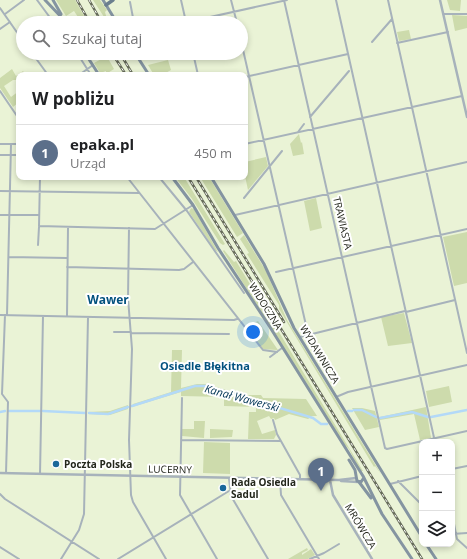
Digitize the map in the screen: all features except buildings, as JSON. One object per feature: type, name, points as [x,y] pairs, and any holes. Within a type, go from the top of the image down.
[{"type":"main road","points":[[45,0],[60,16]]},
{"type":"main road","points":[[53,0],[62,16]]},
{"type":"main road","points":[[103,0],[113,16]]},
{"type":"main road","points":[[106,5],[113,0]]},
{"type":"main road","points":[[90,60],[97,72]]},
{"type":"main road","points":[[139,60],[147,72]]},
{"type":"main road","name":"WIDOCZNA","points":[[174,180],[193,205],[360,474],[376,504]]},
{"type":"main road","name":"WYDAWNICZA","points":[[213,180],[264,264],[286,312],[300,337],[419,531]]},
{"type":"main road","name":"WIDOCZNA","points":[[342,445],[356,477],[376,504]]},
{"type":"main road","points":[[356,477],[360,474]]},
{"type":"main road","points":[[359,482],[363,479]]},
{"type":"main road","points":[[376,504],[412,559]]},
{"type":"main road","points":[[428,547],[436,559]]},
{"type":"street","points":[[5,14],[24,0]]},
{"type":"street","points":[[37,0],[49,16]]},
{"type":"street","points":[[181,0],[184,16]]},
{"type":"street","points":[[231,0],[235,16]]},
{"type":"street","points":[[216,16],[285,0]]},
{"type":"street","name":"TRAWIASTA","points":[[285,0],[356,322],[387,450],[419,443]]},
{"type":"street","points":[[336,0],[435,439],[467,431]]},
{"type":"street","points":[[388,0],[467,353]]},
{"type":"street","points":[[440,0],[467,117]]},
{"type":"street","points":[[130,2],[133,16]]},
{"type":"street","points":[[0,8],[16,31]]},
{"type":"street","points":[[444,14],[467,14]]},
{"type":"street","points":[[372,42],[392,19]]},
{"type":"street","points":[[0,29],[10,22]]},
{"type":"street","points":[[398,43],[448,32]]},
{"type":"street","points":[[249,76],[348,54]]},
{"type":"street","points":[[37,60],[46,72]]},
{"type":"street","points":[[81,60],[89,72]]},
{"type":"street","points":[[195,60],[197,72]]},
{"type":"street","points":[[245,60],[308,334]]},
{"type":"street","points":[[83,72],[93,65]]},
{"type":"street","points":[[310,117],[349,71]]},
{"type":"street","points":[[0,91],[16,114]]},
{"type":"street","points":[[248,143],[462,96]]},
{"type":"street","points":[[297,133],[304,124]]},
{"type":"street","points":[[0,144],[16,144]]},
{"type":"street","points":[[6,473],[8,402],[2,394],[9,257],[11,144]]},
{"type":"street","points":[[244,198],[282,152]]},
{"type":"street","points":[[0,155],[16,155]]},
{"type":"street","points":[[235,215],[467,162]]},
{"type":"street","points":[[38,246],[40,180]]},
{"type":"street","points":[[129,180],[262,350],[277,352]]},
{"type":"street","name":"WIDOCZNA","points":[[161,180],[186,210],[244,293]]},
{"type":"street","points":[[0,191],[139,193]]},
{"type":"street","points":[[39,226],[155,229],[193,205]]},
{"type":"street","points":[[0,215],[39,215]]},
{"type":"street","points":[[67,316],[68,227]]},
{"type":"street","points":[[129,228],[128,318],[132,348],[129,440],[131,495],[133,502],[166,559]]},
{"type":"street","points":[[276,272],[467,229]]},
{"type":"street","points":[[9,257],[67,258]]},
{"type":"street","points":[[67,267],[182,269],[193,262]]},
{"type":"street","points":[[300,337],[356,322],[455,300]]},
{"type":"street","points":[[0,315],[237,319]]},
{"type":"street","points":[[40,474],[43,316]]},
{"type":"street","points":[[61,559],[81,526],[84,514],[88,317]]},
{"type":"street","points":[[114,332],[229,334]]},
{"type":"street","points":[[270,357],[282,348]]},
{"type":"street","points":[[336,397],[371,386],[467,365]]},
{"type":"street","points":[[182,398],[179,477],[180,495],[217,559]]},
{"type":"street","points":[[273,420],[281,441],[300,475],[300,479]]},
{"type":"street","points":[[181,440],[281,441]]},
{"type":"street","points":[[455,468],[467,466]]},
{"type":"street","name":"LUCERNY","points":[[0,473],[300,479],[359,482]]},
{"type":"street","name":"LUCERNY","points":[[349,481],[356,477]]},
{"type":"street","points":[[390,484],[419,477]]},
{"type":"street","points":[[229,478],[229,491],[231,496],[268,559]]},
{"type":"street","points":[[280,479],[281,495],[318,558]]},
{"type":"street","name":"MRÓWCZA","points":[[330,480],[333,495],[372,559]]},
{"type":"street","points":[[398,482],[419,503]]},
{"type":"street","points":[[118,559],[229,491]]},
{"type":"street","points":[[0,494],[5,499],[99,559]]},
{"type":"street","points":[[455,527],[458,539],[467,548]]},
{"type":"street","points":[[457,535],[467,534]]},
{"type":"street","points":[[310,559],[318,558],[339,544]]},
{"type":"street","points":[[0,547],[19,559]]},
{"type":"green space","points":[[56,0],[75,0],[84,16],[77,16],[74,11],[66,16]]},
{"type":"green space","points":[[93,0],[100,0],[107,10],[105,12],[106,16],[103,16]]},
{"type":"green space","points":[[447,0],[461,0],[460,11],[450,10]]},
{"type":"green space","points":[[452,15],[467,16],[467,28],[455,31]]},
{"type":"green space","points":[[409,30],[411,39],[399,41],[397,32]]},
{"type":"green space","points":[[99,60],[109,60],[114,69],[109,72],[99,72],[94,63]]},
{"type":"green space","points":[[168,60],[171,70],[167,72],[152,72],[148,65]]},
{"type":"green space","points":[[12,69],[16,76],[16,80],[13,80],[4,86],[11,97],[16,93],[16,104],[13,107],[0,88],[0,78]]},
{"type":"green space","points":[[299,134],[304,154],[293,156],[290,144]]},
{"type":"green space","points":[[266,157],[268,166],[248,190],[246,180],[248,180],[248,161]]},
{"type":"green space","points":[[177,180],[186,180],[225,244],[223,245],[220,243],[192,199]]},
{"type":"green space","points":[[202,180],[211,180],[243,233],[237,237]]},
{"type":"green space","points":[[316,198],[322,228],[310,231],[304,201]]},
{"type":"green space","points":[[191,208],[194,209],[218,252],[215,250],[189,212]]},
{"type":"green space","points":[[467,232],[467,283],[454,286],[443,237]]},
{"type":"green space","points":[[244,235],[266,271],[287,320],[381,474],[375,466],[374,467],[279,309],[279,305],[247,254],[249,253],[240,239]]},
{"type":"green space","points":[[224,250],[234,262],[236,261],[363,471],[360,471],[349,449],[343,443],[223,251]]},
{"type":"green space","points":[[404,313],[412,343],[388,346],[381,317]]},
{"type":"green space","points":[[258,321],[278,350],[262,349],[246,326]]},
{"type":"green space","points":[[172,350],[182,350],[181,388],[197,384],[205,384],[245,395],[261,395],[263,398],[306,399],[317,416],[312,416],[308,419],[289,414],[275,420],[274,418],[271,419],[269,416],[257,421],[262,434],[275,430],[276,435],[274,439],[248,439],[249,412],[256,412],[256,407],[224,406],[224,397],[181,396],[181,392],[132,407],[133,404],[171,392]]},
{"type":"green space","points":[[449,386],[452,402],[429,407],[426,391]]},
{"type":"green space","points":[[128,405],[128,409],[110,415],[88,414],[88,412],[110,411]]},
{"type":"green space","points":[[426,407],[431,438],[420,439],[414,414],[380,420],[380,417]]},
{"type":"green space","points":[[352,408],[362,408],[375,411],[379,427],[365,430]]},
{"type":"green space","points":[[194,421],[205,421],[204,438],[182,436],[182,429],[194,429]]},
{"type":"green space","points":[[210,429],[233,430],[232,437],[210,438]]},
{"type":"green space","points":[[204,442],[230,443],[230,474],[203,473]]},
{"type":"green space","points":[[307,548],[308,550],[302,553],[302,555],[311,549],[315,555],[308,559],[288,559]]},
{"type":"waterway","name":"Kanał Wawerski","points":[[132,406],[195,386],[207,386],[313,418],[321,424],[327,424]]},
{"type":"waterway","name":"Kanał Wawerski","points":[[89,413],[108,414],[128,407]]},
{"type":"waterway","name":"Kanał Wawerski","points":[[354,410],[362,410],[376,417]]},
{"type":"waterway","name":"Kanał Wawerski","points":[[431,417],[467,410]]},
{"type":"waterway","name":"Kanał Wawerski","points":[[0,412],[5,411]]},
{"type":"waterway","name":"Kanał Wawerski","points":[[9,411],[40,411]]},
{"type":"waterway","name":"Kanał Wawerski","points":[[43,411],[85,413]]},
{"type":"waterway","name":"Kanał Wawerski","points":[[380,418],[412,412],[428,417]]},
{"type":"railway","points":[[77,0],[86,16]]},
{"type":"railway","points":[[89,0],[98,16]]},
{"type":"railway","points":[[116,60],[124,72]]},
{"type":"railway","points":[[124,60],[131,72]]},
{"type":"railway","points":[[190,180],[422,559]]},
{"type":"railway","points":[[198,180],[284,322]]},
{"type":"place","name":"Poczta Polska","points":[[56,464]]},
{"type":"place","name":"Rada Osiedla Sadul","points":[[223,488]]},
{"type":"place","name":"epaka.pl","points":[[321,491]]},
{"type":"district","name":"Wawer","points":[[108,300]]},
{"type":"district","name":"Osiedle Błękitna","points":[[205,366]]}]
